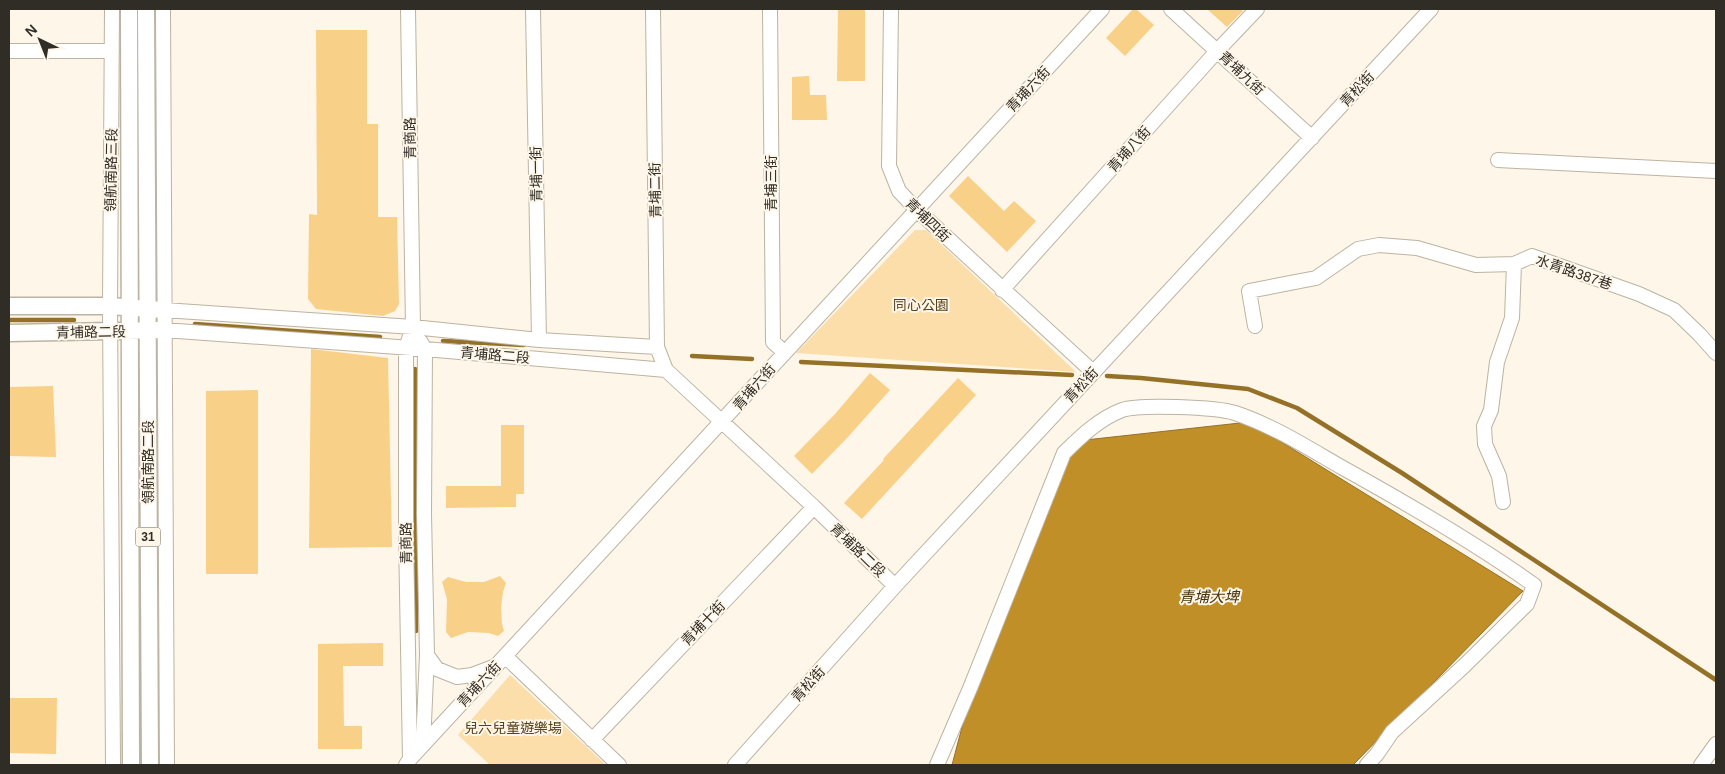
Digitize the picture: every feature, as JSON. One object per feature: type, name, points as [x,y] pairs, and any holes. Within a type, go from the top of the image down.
[{"type":"main road","name":"領航南路三段","points":[[129,9],[129,308]]},
{"type":"main road","name":"31","points":[[146,9],[147,309]]},
{"type":"main road","name":"青埔路二段","points":[[9,306],[110,306],[164,310]]},
{"type":"main road","name":"31","points":[[129,308],[130,331]]},
{"type":"main road","name":"領航南路二段","points":[[147,309],[150,765]]},
{"type":"main road","name":"青埔路二段","points":[[9,333],[164,330]]},
{"type":"main road","name":"領航南路二段","points":[[130,331],[131,765]]},
{"type":"street","name":"領航南路三段","points":[[110,332],[112,9]]},
{"type":"street","name":"31","points":[[163,9],[164,330]]},
{"type":"street","name":"青商路","points":[[408,9],[413,327],[406,348],[408,762]]},
{"type":"street","name":"青埔一街","points":[[533,9],[539,340]]},
{"type":"street","name":"青埔二街","points":[[653,9],[657,347],[666,370]]},
{"type":"street","name":"青埔三街","points":[[770,9],[772,342],[784,352]]},
{"type":"street","name":"青埔四街","points":[[890,9],[890,166],[899,191],[1002,290],[1093,372]]},
{"type":"street","name":"青埔六街","points":[[408,762],[1102,9]]},
{"type":"street","name":"青埔九街","points":[[1171,9],[1312,138]]},
{"type":"street","name":"青埔八街","points":[[1002,290],[1257,9]]},
{"type":"street","name":"青松街","points":[[735,765],[895,586],[1431,9]]},
{"type":"street","points":[[9,51],[112,51]]},
{"type":"street","points":[[1498,160],[1716,171]]},
{"type":"street","name":"水青路387巷","points":[[1256,326],[1249,291],[1316,278],[1358,249],[1379,245],[1417,248],[1476,265],[1514,264],[1532,256],[1639,294],[1674,310],[1700,334],[1716,353]]},
{"type":"street","points":[[1503,502],[1499,476],[1485,444],[1484,426],[1491,410],[1497,362],[1512,318],[1514,264]]},
{"type":"street","name":"青埔路二段","points":[[164,310],[413,327],[539,340],[657,347]]},
{"type":"street","name":"青商路","points":[[413,327],[425,349],[424,514],[427,654],[423,745]]},
{"type":"street","name":"青埔路二段","points":[[164,330],[425,349],[666,370],[814,507],[895,586]]},
{"type":"street","name":"領航南路二段","points":[[164,330],[167,765]]},
{"type":"street","points":[[110,332],[113,765]]},
{"type":"street","points":[[937,765],[971,686],[1064,452],[1087,430],[1123,410],[1163,407],[1205,409],[1233,413],[1269,426],[1391,494],[1504,564],[1534,585],[1528,604],[1392,732],[1367,765]]},
{"type":"street","name":"青埔十街","points":[[592,740],[814,507]]},
{"type":"street","points":[[427,654],[437,669],[457,677],[484,672],[501,660],[618,765]]},
{"type":"street","points":[[1701,765],[1716,744]]},
{"type":"green space","name":"同心公園","points":[[915,230],[926,230],[1076,372],[796,353]]},
{"type":"green space","name":"兒六兒童遊樂場","points":[[510,675],[606,765],[490,765],[458,735]]},
{"type":"water","name":"青埔大埤","points":[[1249,422],[1523,591],[1353,765],[952,765],[966,712],[1076,441]]},
{"type":"building","points":[[838,9],[865,9],[865,81],[837,81]]},
{"type":"building","points":[[1133,9],[1136,9],[1154,25],[1125,56],[1106,38]]},
{"type":"building","points":[[1207,9],[1240,9],[1243,11],[1227,27]]},
{"type":"building","points":[[316,30],[367,30],[367,124],[378,124],[378,217],[397,217],[399,304],[395,311],[383,316],[316,309],[308,299],[309,214],[317,215]]},
{"type":"building","points":[[809,76],[810,95],[826,95],[827,120],[792,120],[792,77]]},
{"type":"building","points":[[968,176],[1004,211],[1014,201],[1036,221],[1007,252],[949,196]]},
{"type":"building","points":[[311,349],[388,358],[392,547],[309,548]]},
{"type":"building","points":[[870,373],[890,390],[812,474],[794,456],[835,414]]},
{"type":"building","points":[[958,378],[976,395],[862,519],[844,503]]},
{"type":"building","points":[[53,386],[56,457],[9,456],[9,387]]},
{"type":"building","points":[[258,390],[258,574],[206,574],[206,391]]},
{"type":"building","points":[[501,425],[524,425],[524,494],[516,494],[516,507],[446,508],[446,486],[501,486]]},
{"type":"building","points":[[500,576],[506,583],[501,607],[504,631],[498,636],[489,633],[468,632],[451,638],[446,632],[447,599],[442,582],[448,577],[466,582],[484,582]]},
{"type":"building","points":[[383,643],[383,666],[343,666],[344,726],[362,726],[362,749],[318,749],[318,644]]},
{"type":"building","points":[[9,698],[57,698],[56,754],[9,753]]},
{"type":"waterway","points":[[9,320],[74,320]]},
{"type":"waterway","points":[[195,324],[380,337]]},
{"type":"waterway","points":[[443,341],[524,345]]},
{"type":"waterway","points":[[692,356],[752,359]]},
{"type":"waterway","points":[[801,362],[1072,375]]},
{"type":"waterway","points":[[415,369],[416,631]]},
{"type":"waterway","points":[[1107,376],[1248,389],[1297,408],[1402,473],[1716,680]]}]
